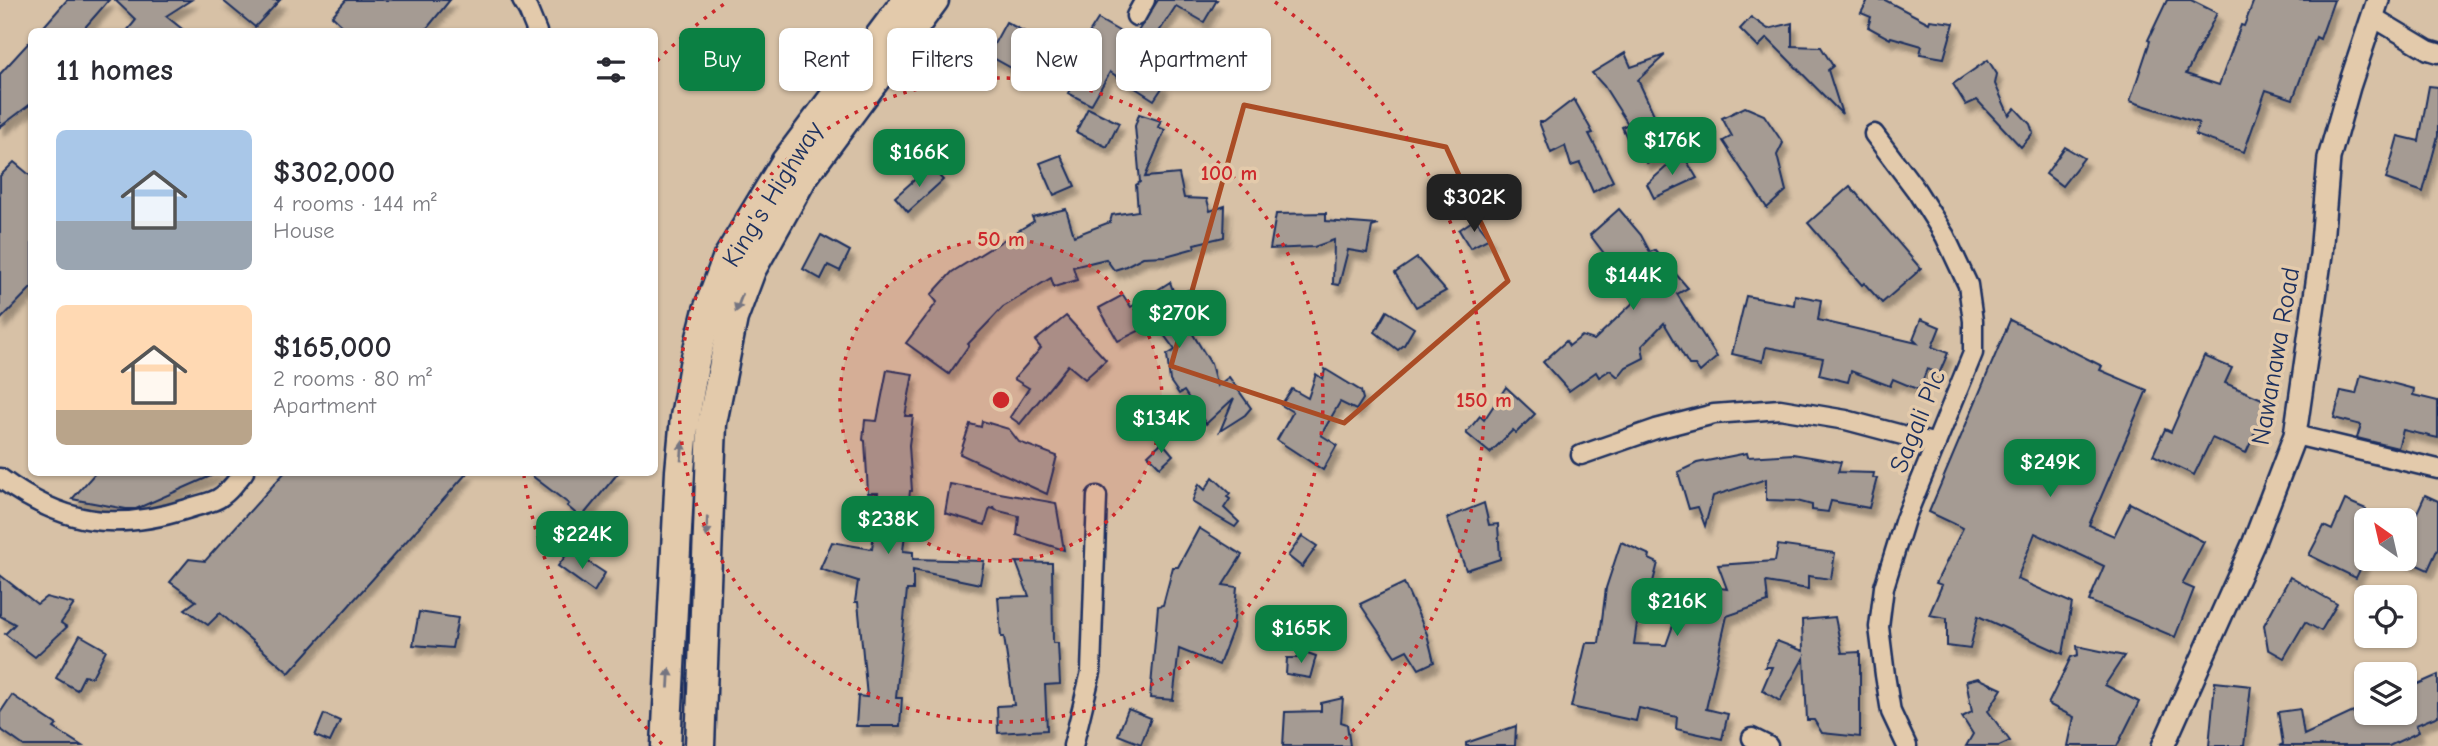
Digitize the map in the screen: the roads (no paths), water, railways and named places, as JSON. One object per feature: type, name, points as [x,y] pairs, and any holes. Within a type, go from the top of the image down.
[{"type":"highway","name":"King's Highway","points":[[666,746],[685,416],[708,310],[727,259],[785,163],[907,0]]},
{"type":"highway","name":"King's Highway","points":[[700,746],[712,423],[733,318],[751,270],[803,177],[934,0]]},
{"type":"street","points":[[522,0],[535,28]]},
{"type":"street","points":[[1136,16],[1145,0]]},
{"type":"street","points":[[2376,8],[2428,50],[2438,53]]},
{"type":"street","name":"Nawanawa Road","points":[[2163,746],[2253,542],[2295,435],[2321,256],[2329,158],[2349,87],[2376,8]]},
{"type":"street","name":"Sagali Plc","points":[[1874,134],[1945,236],[1968,285],[1973,321],[1973,353],[1905,519],[1887,576],[1879,627],[1891,712],[1907,746]]},
{"type":"street","points":[[1581,455],[1656,429],[1714,414],[1780,409],[1846,420],[1936,444]]},
{"type":"street","points":[[2295,435],[2438,469]]},
{"type":"street","points":[[0,478],[44,506],[93,522],[154,519],[221,497],[240,476]]},
{"type":"street","points":[[1073,746],[1091,672],[1097,496]]}]
